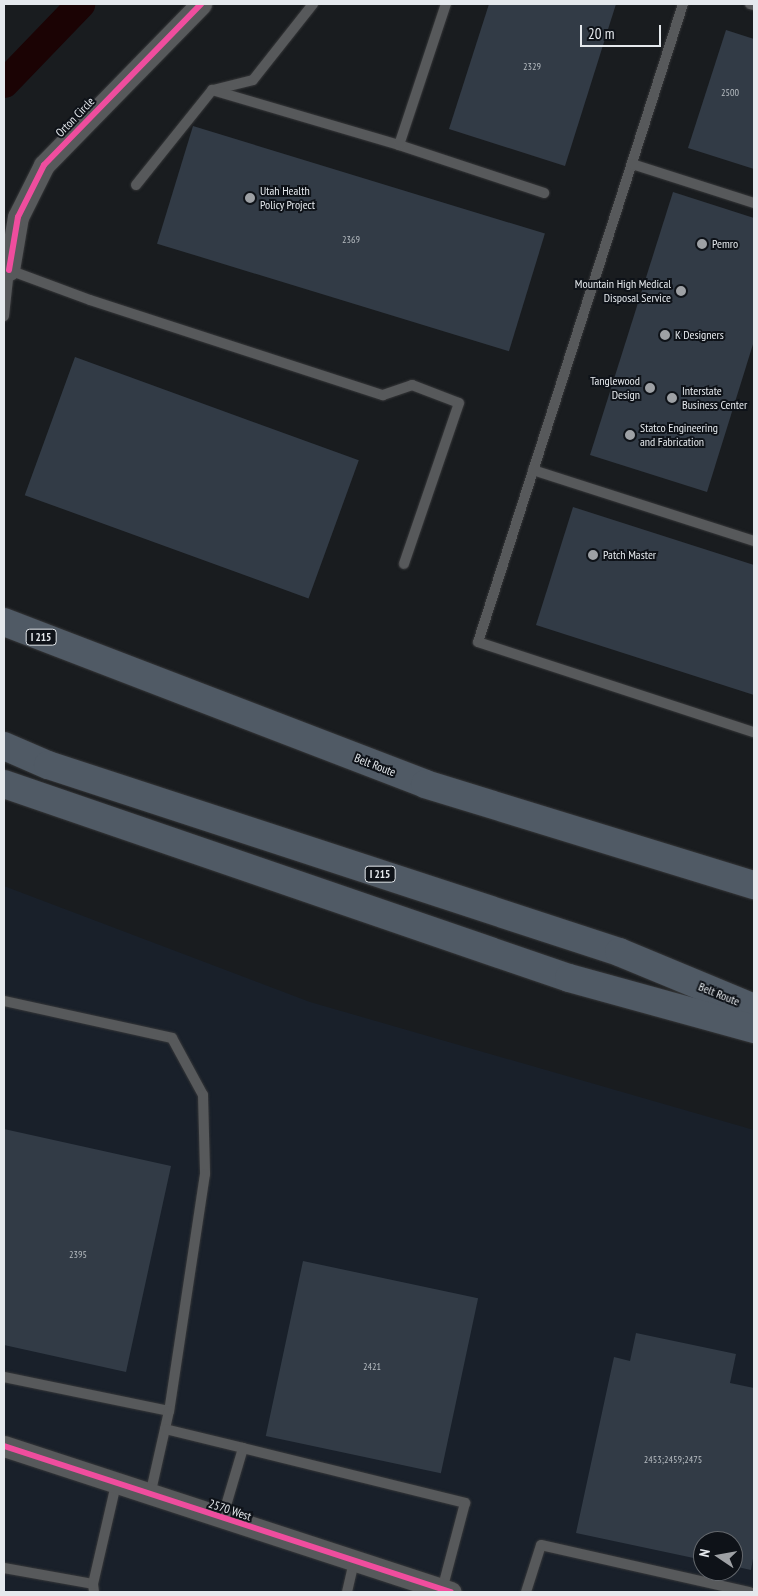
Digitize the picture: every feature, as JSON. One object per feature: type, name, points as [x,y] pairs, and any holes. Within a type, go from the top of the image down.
[{"type":"highway","points":[[4,614],[78,652]]},
{"type":"highway","name":"Belt Route","points":[[4,622],[425,784],[754,885]]},
{"type":"highway","name":"Belt Route","points":[[4,746],[48,765],[619,952],[754,1008]]},
{"type":"highway","points":[[4,784],[569,978],[754,1029]]},
{"type":"street","name":"Orton Circle","points":[[9,270],[18,217],[44,165],[201,4]]},
{"type":"street","name":"2570 West","points":[[4,1446],[446,1591]]},
{"type":"lane","points":[[136,185],[212,90],[253,80],[313,4]]},
{"type":"lane","points":[[399,145],[446,4]]},
{"type":"lane","points":[[683,4],[478,642],[754,732]]},
{"type":"lane","points":[[750,4],[754,5]]},
{"type":"lane","points":[[212,90],[399,145],[544,193]]},
{"type":"lane","points":[[632,164],[754,203]]},
{"type":"lane","points":[[4,316],[9,270],[90,300],[383,395],[412,385],[459,403],[404,564]]},
{"type":"lane","points":[[533,470],[754,541]]},
{"type":"lane","points":[[4,1001],[172,1038],[203,1095],[205,1174],[169,1411],[150,1495]]},
{"type":"lane","points":[[4,1377],[169,1411]]},
{"type":"lane","points":[[165,1429],[465,1502],[446,1591]]},
{"type":"lane","points":[[222,1519],[242,1448]]},
{"type":"lane","points":[[4,1568],[93,1588],[116,1484]]},
{"type":"lane","points":[[526,1592],[541,1545],[750,1592]]},
{"type":"lane","points":[[347,1592],[354,1562]]},
{"type":"shaded area","points":[[4,886],[310,1002],[754,1130],[754,1592],[4,1592]]},
{"type":"building","points":[[489,4],[616,4],[565,166],[449,129]]},
{"type":"building","points":[[726,30],[754,39],[754,169],[688,148]]},
{"type":"building","points":[[193,126],[545,234],[509,351],[157,244]]},
{"type":"building","name":"Interstate Business Center","points":[[673,192],[754,218],[754,341],[707,492],[590,455]]},
{"type":"building","points":[[75,357],[359,460],[309,598],[25,495]]},
{"type":"building","points":[[573,507],[754,565],[754,695],[536,625]]},
{"type":"building","points":[[4,1129],[171,1166],[126,1372],[4,1345]]},
{"type":"building","points":[[303,1261],[478,1298],[441,1473],[266,1436]]},
{"type":"building","points":[[636,1333],[736,1354],[730,1383],[754,1388],[754,1553],[751,1570],[743,1568],[743,1531],[693,1531],[693,1558],[576,1533],[614,1357],[630,1361]]},
{"type":"waterway","points":[[4,83],[80,4]]},
{"type":"cycle path","points":[[9,270],[18,217],[44,165],[201,4]]},
{"type":"cycle path","points":[[4,1446],[451,1592]]},
{"type":"place","name":"Utah Health Policy Project","points":[[250,198]]},
{"type":"place","name":"Pemro","points":[[702,244]]},
{"type":"place","name":"Mountain High Medical Disposal Service","points":[[681,291]]},
{"type":"place","name":"K Designers","points":[[665,335]]},
{"type":"place","name":"Tanglewood Design","points":[[650,388]]},
{"type":"place","name":"Interstate Business Center","points":[[672,398]]},
{"type":"place","name":"Statco Engineering and Fabrication","points":[[630,435]]},
{"type":"place","name":"Patch Master","points":[[593,555]]}]
